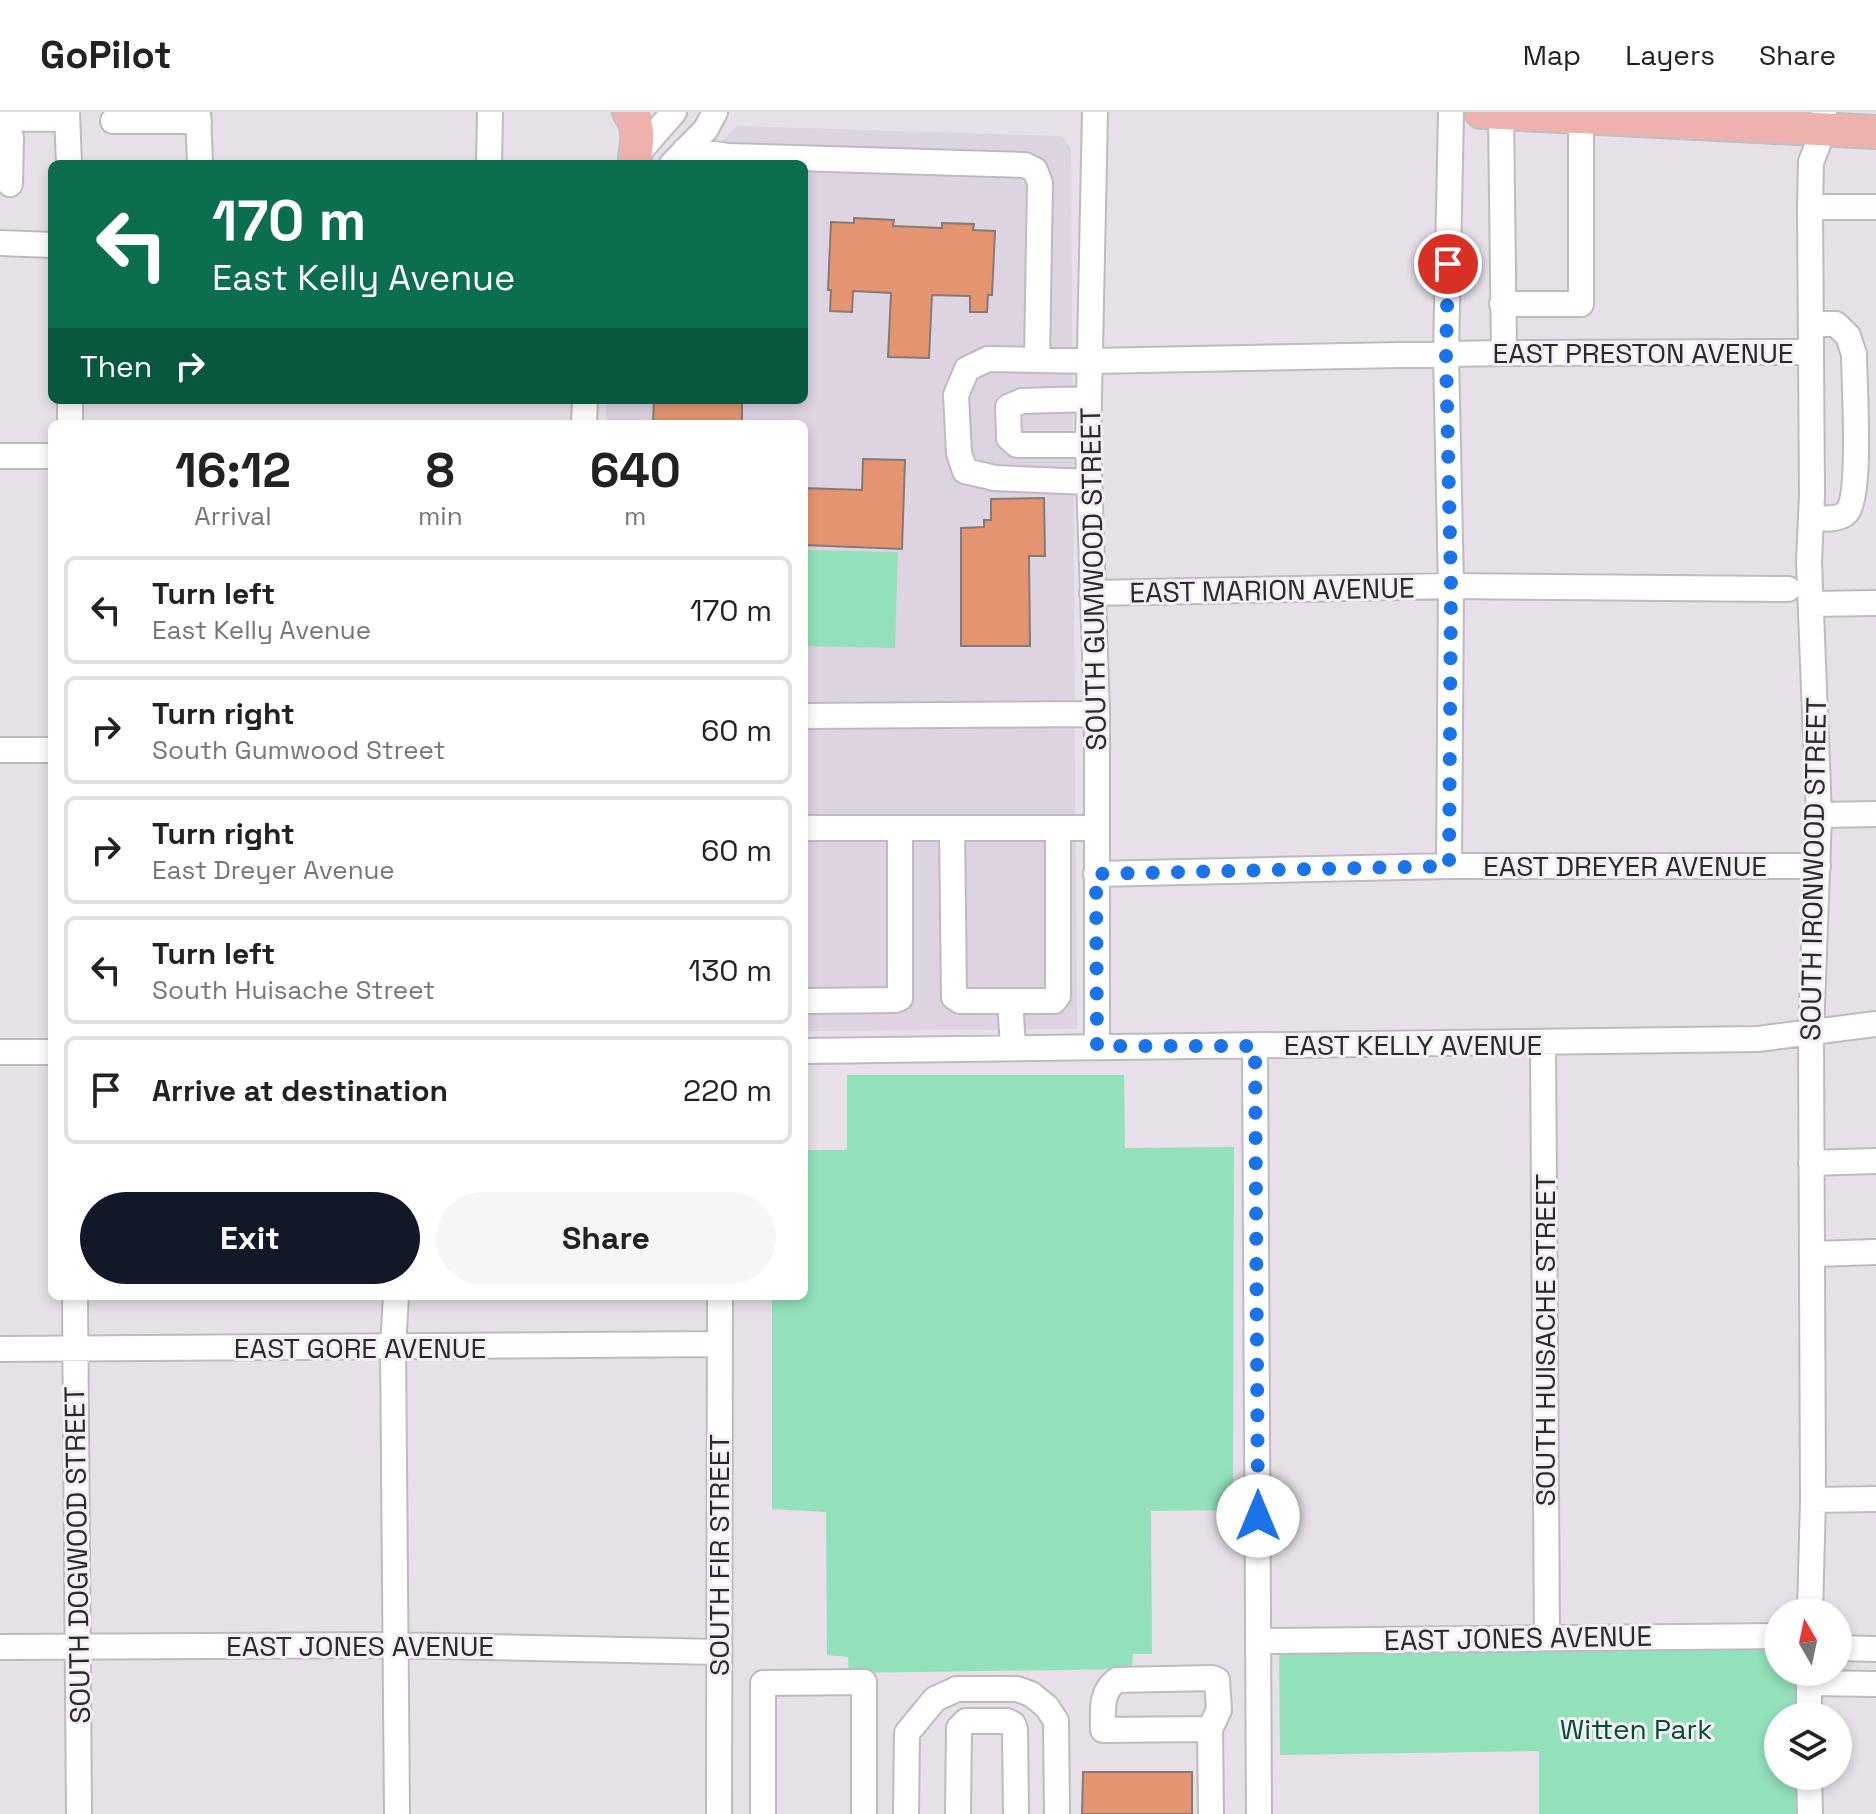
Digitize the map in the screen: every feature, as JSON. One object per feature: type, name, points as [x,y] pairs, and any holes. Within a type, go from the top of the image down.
[{"type":"main road","points":[[629,112],[639,136],[632,160]]},
{"type":"main road","points":[[1491,113],[1581,118],[1824,121],[1876,132]]},
{"type":"street","points":[[489,160],[490,112]]},
{"type":"street","points":[[633,160],[674,112]]},
{"type":"street","points":[[678,157],[706,129],[715,112]]},
{"type":"street","name":"SOUTH GUMWOOD STREET","points":[[1095,112],[1088,445],[1097,714],[1097,1046]]},
{"type":"street","points":[[1449,866],[1451,586],[1446,355],[1451,112]]},
{"type":"street","points":[[1491,113],[1504,353]]},
{"type":"street","points":[[10,184],[11,137],[1,116],[67,116],[69,160]]},
{"type":"street","points":[[113,121],[198,117],[200,160]]},
{"type":"street","points":[[1502,304],[1581,304],[1581,118]]},
{"type":"street","name":"SOUTH IRONWOOD STREET","points":[[1810,1598],[1813,1500],[1811,1033],[1819,815],[1811,604],[1810,207],[1811,162],[1824,121]]},
{"type":"street","points":[[678,157],[1025,165],[1035,170],[1040,183],[1037,359]]},
{"type":"street","points":[[1810,207],[1876,207]]},
{"type":"street","points":[[0,243],[48,245]]},
{"type":"street","points":[[1811,324],[1836,324],[1848,336],[1854,354],[1855,479],[1849,510],[1840,518],[1811,518]]},
{"type":"street","name":"EAST PRESTON AVENUE","points":[[1089,482],[995,478],[965,471],[959,453],[956,395],[967,369],[988,359],[1090,361],[1504,353],[1811,352]]},
{"type":"street","points":[[1088,445],[1017,445],[1009,438],[1008,407],[1022,401],[1089,399]]},
{"type":"street","points":[[0,456],[48,456]]},
{"type":"street","name":"EAST MARION AVENUE","points":[[1092,593],[1451,586],[1788,589]]},
{"type":"street","points":[[1811,604],[1876,603]]},
{"type":"street","points":[[808,716],[1097,714]]},
{"type":"street","points":[[0,750],[48,750]]},
{"type":"street","points":[[1819,815],[1876,814]]},
{"type":"street","points":[[808,828],[1096,828]]},
{"type":"street","points":[[808,1001],[900,998],[900,828]]},
{"type":"street","points":[[952,828],[954,997],[960,1001],[1054,1001],[1058,996],[1058,828]]},
{"type":"street","name":"EAST DREYER AVENUE","points":[[1096,874],[1449,866],[1818,866]]},
{"type":"street","points":[[1010,1001],[1013,1046]]},
{"type":"street","name":"EAST KELLY AVENUE","points":[[808,1051],[1758,1039],[1876,1024]]},
{"type":"street","name":"SOUTH HUISACHE STREET","points":[[1543,1044],[1547,1637]]},
{"type":"street","points":[[1255,1046],[1259,1814]]},
{"type":"street","points":[[0,1052],[48,1052]]},
{"type":"street","points":[[1811,1163],[1876,1161]]},
{"type":"street","points":[[1812,1254],[1876,1252]]},
{"type":"street","name":"SOUTH DOGWOOD STREET","points":[[75,1300],[79,1814]]},
{"type":"street","points":[[396,1300],[393,1348],[397,1814]]},
{"type":"street","name":"SOUTH FIR STREET","points":[[719,1814],[720,1300]]},
{"type":"street","name":"EAST GORE AVENUE","points":[[0,1349],[720,1344]]},
{"type":"street","points":[[1813,1500],[1876,1499]]},
{"type":"street","name":"EAST JONES AVENUE","points":[[1258,1641],[1764,1636]]},
{"type":"street","name":"EAST JONES AVENUE","points":[[0,1647],[395,1645],[719,1652]]},
{"type":"street","points":[[1852,1648],[1876,1649]]},
{"type":"street","points":[[1210,1729],[1103,1730],[1103,1699],[1117,1680],[1212,1678],[1218,1682],[1217,1719],[1210,1729],[1211,1814]]},
{"type":"street","points":[[763,1814],[763,1683],[864,1682],[864,1814]]},
{"type":"street","points":[[1852,1682],[1876,1684]]},
{"type":"street","points":[[906,1814],[905,1742],[911,1727],[927,1708],[944,1693],[957,1689],[1017,1689],[1031,1694],[1047,1707],[1056,1721],[1057,1814]]},
{"type":"street","points":[[1219,1703],[1259,1703]]},
{"type":"street","points":[[958,1814],[959,1728],[966,1721],[1007,1721],[1013,1724],[1016,1814]]},
{"type":"street","points":[[1809,1790],[1810,1814]]},
{"type":"shaded area","points":[[737,126],[1062,136],[1071,149],[1077,1029],[808,1031],[808,420],[606,420],[606,404],[808,404],[808,160],[703,160]]},
{"type":"green space","points":[[808,550],[898,552],[895,648],[808,646]]},
{"type":"green space","points":[[847,1075],[1124,1075],[1125,1148],[1234,1147],[1233,1510],[1151,1511],[1152,1654],[1133,1654],[1132,1669],[849,1673],[848,1657],[827,1655],[826,1512],[772,1509],[772,1300],[808,1300],[808,1150],[847,1150]]},
{"type":"green space","name":"Witten Park","points":[[1764,1643],[1764,1686],[1798,1686],[1798,1702],[1764,1702],[1764,1790],[1799,1790],[1800,1814],[1539,1814],[1539,1751],[1280,1755],[1279,1649]]},
{"type":"building","points":[[854,218],[894,220],[893,226],[942,228],[942,223],[974,224],[973,230],[995,231],[992,295],[988,295],[987,312],[970,312],[970,296],[932,295],[929,358],[888,357],[891,293],[853,291],[852,312],[830,311],[831,222],[854,223]]},
{"type":"building","points":[[654,404],[742,404],[742,420],[653,420]]},
{"type":"building","points":[[863,459],[905,460],[902,549],[808,545],[808,488],[862,490]]},
{"type":"building","points":[[1044,498],[1045,556],[1029,556],[1030,646],[961,646],[961,528],[984,527],[984,520],[991,520],[991,499]]},
{"type":"building","points":[[1083,1772],[1192,1772],[1192,1814],[1082,1814]]},
{"type":"route","points":[[1258,1516],[1255,1046],[1097,1046],[1096,874],[1449,866],[1451,586],[1446,355],[1448,264]]}]
